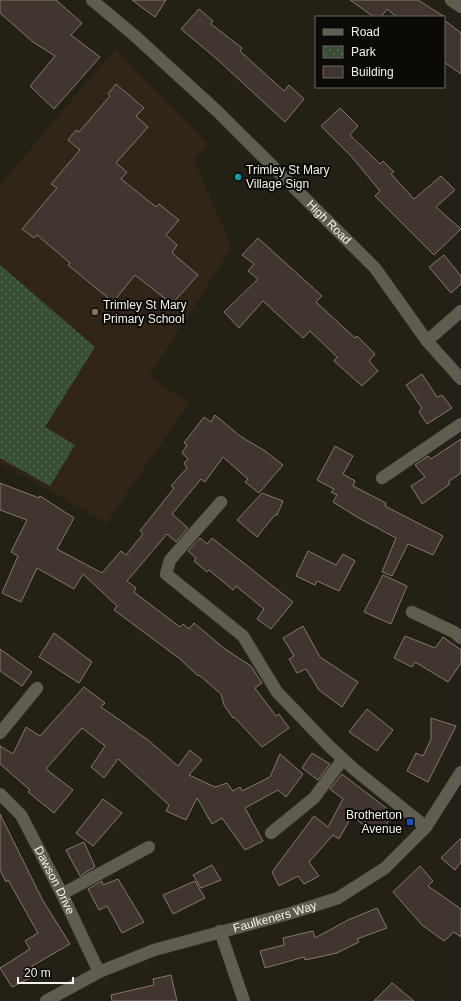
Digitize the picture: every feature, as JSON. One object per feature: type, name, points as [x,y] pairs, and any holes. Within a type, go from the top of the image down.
[{"type":"street","name":"High Road","points":[[92,0],[135,36],[217,111],[375,268],[427,341],[461,378]]},
{"type":"street","points":[[451,0],[461,7]]},
{"type":"street","points":[[427,341],[461,311]]},
{"type":"street","points":[[382,478],[461,424]]},
{"type":"street","points":[[221,502],[170,560],[166,574],[243,636],[277,692],[343,759],[426,827]]},
{"type":"street","points":[[412,612],[454,632],[461,638]]},
{"type":"street","points":[[0,733],[37,688]]},
{"type":"street","points":[[271,833],[314,798],[343,759]]},
{"type":"street","name":"Faulkeners Way","points":[[46,1001],[99,972],[154,950],[291,913],[338,898],[385,868],[426,827],[461,772]]},
{"type":"street","name":"Dawson Drive","points":[[0,794],[21,815],[62,894],[99,972]]},
{"type":"street","points":[[62,894],[149,847]]},
{"type":"street","points":[[220,931],[244,1001]]},
{"type":"shaded area","name":"Trimley St Mary Primary School","points":[[115,49],[208,144],[194,160],[232,248],[149,376],[189,403],[107,523],[0,463],[0,185]]},
{"type":"green space","points":[[0,265],[95,347],[45,427],[75,445],[50,486],[0,458]]},
{"type":"building","points":[[0,0],[56,0],[82,23],[71,35],[100,57],[54,109],[30,86],[55,56],[33,42],[0,13]]},
{"type":"building","points":[[132,0],[166,0],[155,17]]},
{"type":"building","points":[[350,0],[418,0],[443,16],[396,16],[387,9],[382,16],[373,16]]},
{"type":"building","points":[[199,9],[213,21],[211,24],[242,48],[240,51],[284,91],[289,85],[304,99],[285,122],[218,60],[181,29]]},
{"type":"building","points":[[445,21],[461,33],[461,74],[445,63]]},
{"type":"building","points":[[116,84],[144,108],[136,116],[148,127],[116,163],[127,172],[121,179],[156,207],[159,204],[179,220],[166,235],[177,245],[172,253],[198,275],[172,304],[135,275],[113,302],[68,265],[70,263],[37,235],[34,238],[22,229],[57,188],[51,184],[80,150],[68,140],[76,130],[79,132],[110,96],[108,94]]},
{"type":"building","points":[[340,108],[358,126],[350,135],[380,164],[383,161],[394,172],[391,174],[414,199],[441,176],[455,190],[436,207],[461,229],[434,255],[375,196],[380,191],[351,156],[321,126]]},
{"type":"building","points":[[258,238],[322,296],[316,302],[355,338],[357,336],[375,354],[369,361],[378,371],[362,386],[334,361],[337,357],[310,331],[303,338],[263,301],[239,328],[224,312],[258,279],[248,271],[254,264],[242,255]]},
{"type":"building","points":[[444,255],[461,276],[461,284],[451,293],[429,267]]},
{"type":"building","points":[[422,374],[437,397],[442,395],[452,408],[427,424],[419,412],[422,408],[406,385]]},
{"type":"building","points":[[215,415],[240,436],[265,451],[283,465],[259,493],[245,482],[248,479],[223,457],[205,482],[201,479],[172,514],[188,528],[176,542],[167,534],[127,581],[136,588],[134,592],[180,627],[183,624],[189,629],[194,623],[225,649],[251,666],[262,683],[255,688],[276,716],[279,714],[289,728],[262,747],[234,717],[233,718],[224,705],[221,694],[199,675],[198,676],[180,659],[114,610],[117,606],[83,574],[74,589],[37,568],[21,602],[2,593],[18,556],[11,552],[27,520],[0,510],[0,483],[39,498],[40,496],[74,518],[57,549],[102,573],[121,551],[126,555],[143,534],[140,531],[174,488],[171,486],[187,468],[184,463],[188,459],[182,453],[187,445],[184,443],[204,417],[211,422]]},
{"type":"building","points":[[461,439],[461,473],[448,482],[450,484],[422,504],[411,486],[425,477],[415,465],[428,456],[431,459]]},
{"type":"building","points":[[335,446],[353,456],[343,474],[355,481],[353,486],[386,503],[385,506],[443,536],[433,555],[408,544],[392,576],[382,572],[396,538],[333,502],[337,495],[331,492],[334,489],[317,480]]},
{"type":"building","points":[[262,493],[283,501],[277,515],[275,515],[257,537],[237,520]]},
{"type":"building","points":[[200,538],[207,544],[212,538],[293,602],[271,629],[257,619],[264,609],[236,586],[233,590],[209,570],[207,572],[194,561],[196,558],[188,551]]},
{"type":"building","points":[[308,551],[336,565],[343,554],[355,561],[339,591],[317,581],[315,585],[296,576]]},
{"type":"building","points":[[383,575],[407,586],[391,624],[364,612]]},
{"type":"building","points":[[303,626],[320,657],[358,682],[342,707],[319,690],[306,669],[297,673],[289,659],[294,656],[283,638]]},
{"type":"building","points":[[54,633],[92,662],[79,683],[39,657]]},
{"type":"building","points":[[405,636],[435,648],[443,637],[461,650],[461,663],[448,682],[415,662],[412,667],[394,658]]},
{"type":"building","points":[[0,649],[32,672],[22,686],[0,671]]},
{"type":"building","points":[[84,687],[105,703],[101,707],[148,740],[178,766],[190,750],[202,760],[189,775],[215,787],[227,783],[233,791],[240,787],[242,791],[270,777],[280,754],[303,774],[286,797],[278,790],[245,808],[263,841],[245,850],[222,818],[212,824],[197,798],[186,820],[166,811],[169,805],[118,759],[104,778],[91,767],[105,746],[82,728],[46,769],[73,790],[54,813],[28,792],[30,790],[0,764],[0,746],[13,754],[26,727],[40,736]]},
{"type":"building","points":[[367,709],[393,730],[377,751],[349,732]]},
{"type":"building","points":[[431,718],[456,726],[428,782],[407,771],[416,753],[423,756],[431,739]]},
{"type":"building","points":[[312,753],[330,764],[318,780],[302,768]]},
{"type":"building","points":[[342,774],[394,814],[381,831],[373,826],[369,829],[352,816],[339,839],[333,835],[309,862],[319,876],[304,884],[298,876],[279,886],[272,872],[314,816],[328,827],[343,799],[330,789]]},
{"type":"building","points":[[103,799],[122,813],[93,846],[76,833]]},
{"type":"building","points":[[0,814],[42,899],[70,944],[32,966],[38,974],[12,987],[0,968],[30,949],[25,941],[38,933],[8,880],[6,882],[0,870]]},
{"type":"building","points":[[461,838],[461,862],[455,870],[441,858]]},
{"type":"building","points":[[84,842],[95,867],[80,876],[66,850]]},
{"type":"building","points":[[212,865],[221,880],[201,888],[193,875]]},
{"type":"building","points":[[420,866],[433,881],[428,886],[461,909],[461,937],[454,932],[444,941],[422,925],[393,892]]},
{"type":"building","points":[[118,879],[144,922],[122,933],[107,906],[99,910],[88,889],[102,881],[103,885]]},
{"type":"building","points":[[195,881],[205,898],[173,914],[163,895]]},
{"type":"building","points":[[377,908],[387,928],[357,939],[359,942],[337,953],[305,960],[304,957],[265,968],[260,951],[284,945],[283,938],[313,931],[315,938],[348,920]]},
{"type":"building","points":[[171,975],[177,1001],[112,1001],[111,995],[154,985],[153,979]]},
{"type":"building","points":[[392,983],[414,1001],[374,1001]]},
{"type":"place","name":"Trimley St Mary Village Sign","points":[[238,177]]},
{"type":"place","name":"Trimley St Mary Primary School","points":[[95,312]]},
{"type":"place","name":"Brotherton Avenue","points":[[410,822]]}]
